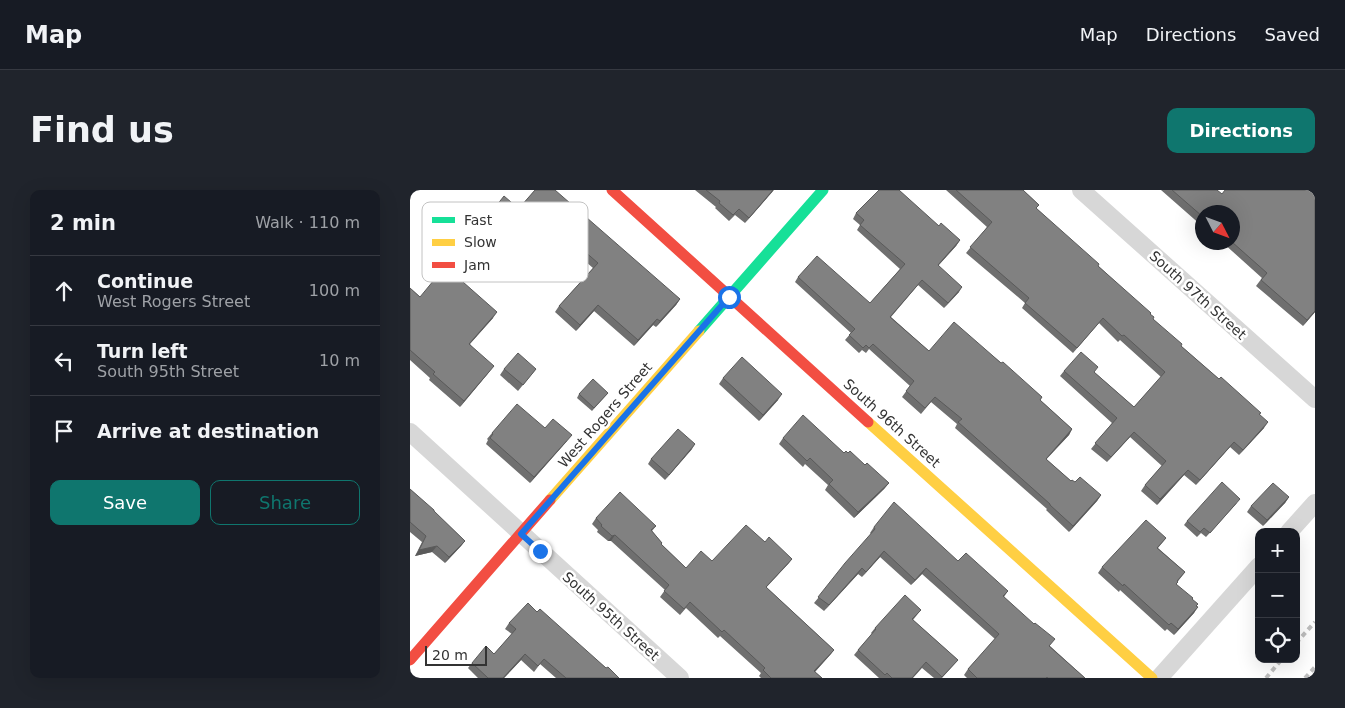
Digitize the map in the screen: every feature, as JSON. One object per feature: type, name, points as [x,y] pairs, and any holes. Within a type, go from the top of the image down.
[{"type":"street","name":"South 96th Street","points":[[612,190],[1152,678]]},
{"type":"street","name":"West Rogers Street","points":[[410,660],[823,190]]},
{"type":"street","name":"South 97th Street","points":[[1082,190],[1315,399]]},
{"type":"street","name":"South 95th Street","points":[[410,432],[680,678]]},
{"type":"street","points":[[1293,528],[1315,503]]},
{"type":"street","points":[[1159,678],[1255,570]]},
{"type":"building","points":[[535,190],[555,190],[569,202],[524,202]]},
{"type":"building","points":[[706,190],[773,190],[749,218],[739,209],[733,215]]},
{"type":"building","points":[[879,190],[899,190],[939,226],[941,223],[960,240],[938,265],[962,287],[948,303],[922,280],[890,317],[929,351],[954,322],[1042,397],[1040,400],[1072,429],[1046,459],[1071,481],[1075,482],[1080,477],[1101,495],[1073,526],[958,422],[962,419],[935,397],[925,408],[906,391],[914,381],[873,344],[869,348],[866,345],[863,348],[849,335],[855,329],[798,277],[817,256],[870,303],[905,264],[860,225],[864,220],[856,213]]},
{"type":"building","points":[[956,190],[1023,190],[1039,205],[1036,208],[1151,313],[1154,317],[1153,319],[1182,344],[1181,346],[1219,379],[1221,377],[1261,413],[1259,414],[1268,422],[1243,450],[1234,442],[1200,480],[1188,470],[1160,499],[1145,485],[1166,461],[1134,432],[1111,457],[1095,443],[1117,418],[1064,371],[1081,352],[1098,367],[1094,372],[1134,407],[1165,372],[1103,318],[1077,348],[1025,303],[1029,298],[970,247],[992,222]]},
{"type":"building","points":[[1172,190],[1217,190],[1222,194],[1225,190],[1315,190],[1315,311],[1307,320],[1261,280],[1267,273],[1240,249],[1240,205],[1195,205],[1195,210]]},
{"type":"building","points":[[504,196],[511,202],[499,202]]},
{"type":"building","points":[[588,219],[680,299],[660,321],[657,319],[638,340],[598,305],[580,325],[559,306],[581,282],[588,282],[588,274],[598,263],[588,254]]},
{"type":"building","points":[[432,282],[463,282],[497,312],[469,344],[494,366],[464,401],[433,374],[435,372],[410,350],[410,288],[420,297]]},
{"type":"building","points":[[518,353],[536,369],[523,385],[504,369]]},
{"type":"building","points":[[742,357],[782,394],[763,415],[723,378]]},
{"type":"building","points":[[593,379],[608,393],[594,408],[579,394]]},
{"type":"building","points":[[517,404],[545,428],[553,419],[572,435],[534,477],[490,438],[492,433]]},
{"type":"building","points":[[803,415],[844,453],[850,451],[865,465],[867,463],[889,483],[858,512],[829,484],[833,480],[810,458],[807,461],[783,438]]},
{"type":"building","points":[[678,429],[695,444],[669,475],[651,459]]},
{"type":"building","points":[[1222,482],[1240,499],[1210,533],[1204,528],[1200,532],[1187,521]]},
{"type":"building","points":[[1273,483],[1289,497],[1267,520],[1251,506]]},
{"type":"building","points":[[410,489],[465,541],[449,557],[437,546],[419,550],[426,536],[410,522]]},
{"type":"building","points":[[620,492],[656,526],[651,530],[661,544],[686,568],[701,551],[712,561],[746,525],[765,542],[769,537],[792,559],[766,587],[834,650],[814,671],[822,678],[771,678],[763,670],[765,668],[690,602],[684,609],[664,591],[669,585],[615,535],[612,536],[601,526],[596,518]]},
{"type":"building","points":[[894,502],[958,561],[966,553],[1008,591],[1003,596],[1034,624],[1055,639],[1049,646],[1085,678],[977,678],[968,669],[999,634],[926,568],[915,580],[884,551],[866,572],[862,568],[829,605],[818,597],[875,529],[874,527]]},
{"type":"building","points":[[1146,520],[1166,538],[1157,548],[1185,572],[1176,584],[1198,604],[1196,606],[1198,607],[1178,629],[1171,623],[1169,625],[1124,584],[1123,586],[1102,567]]},
{"type":"building","points":[[905,595],[921,610],[912,619],[958,660],[942,677],[926,662],[912,678],[892,678],[887,673],[885,675],[858,650]]},
{"type":"building","points":[[528,603],[537,612],[540,609],[619,678],[566,678],[544,659],[538,666],[525,654],[503,678],[488,678],[472,663],[486,646],[494,654],[516,629],[509,623]]},
{"type":"railway","points":[[1300,639],[1315,622]]},
{"type":"railway","points":[[1266,678],[1279,663]]},
{"type":"railway","points":[[1305,678],[1315,667]]},
{"type":"traffic: fast","points":[[699,331],[823,190]]},
{"type":"traffic: slow","points":[[550,500],[699,331]]},
{"type":"traffic: slow","points":[[868,422],[1152,678]]},
{"type":"traffic: jam","points":[[612,190],[868,422]]},
{"type":"traffic: jam","points":[[410,660],[550,500]]},
{"type":"route","points":[[540,551],[521,534],[729,297]]}]
